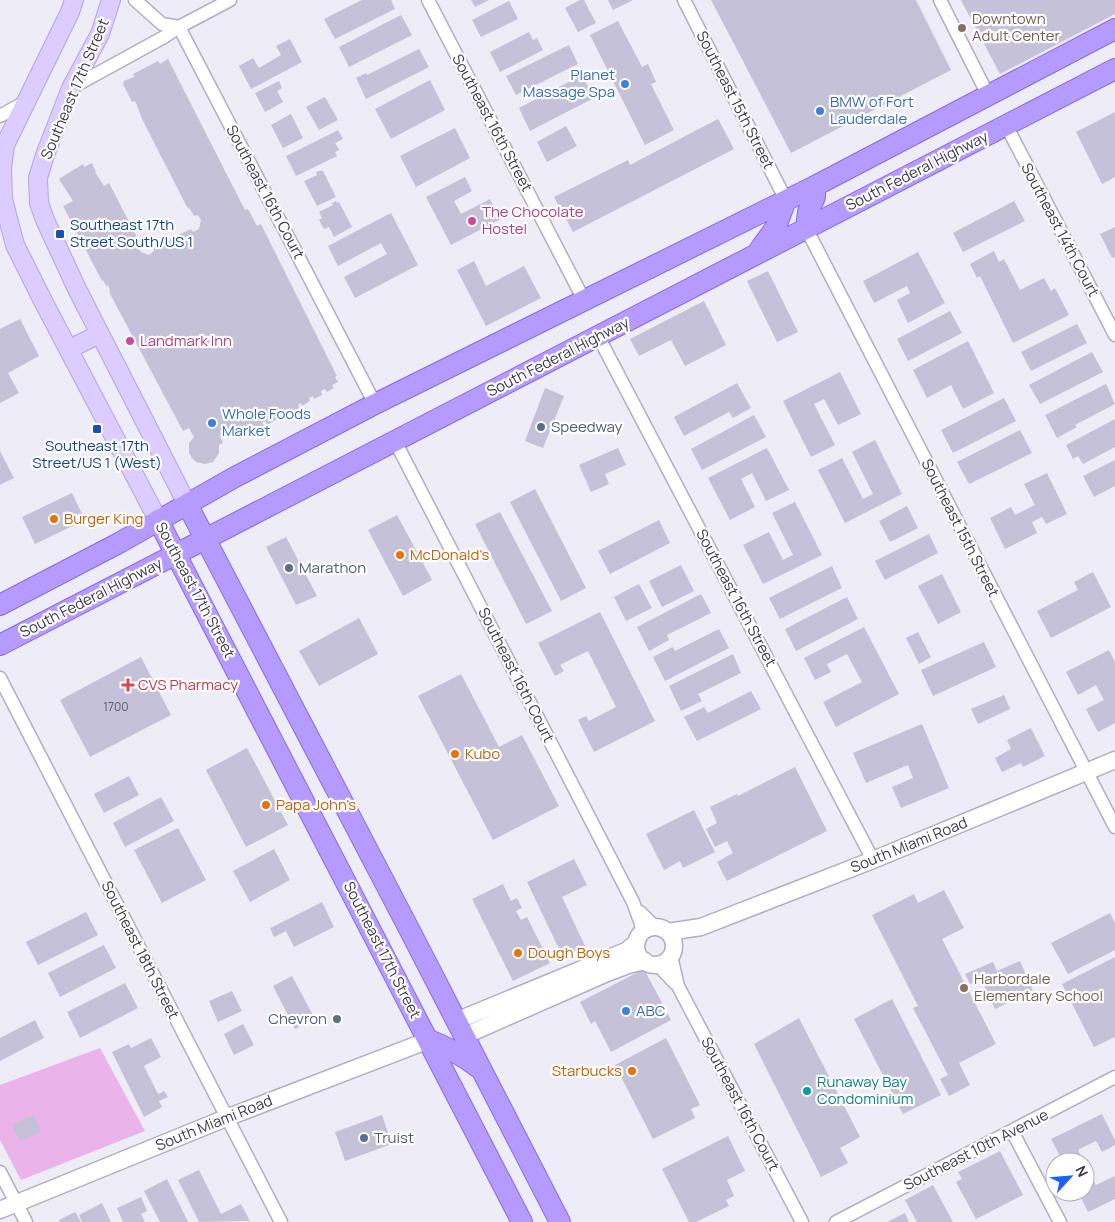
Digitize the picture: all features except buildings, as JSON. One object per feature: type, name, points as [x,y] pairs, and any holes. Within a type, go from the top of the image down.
[{"type":"main road","name":"Southeast 17th Street","points":[[74,0],[70,12],[24,102],[5,144],[2,169],[3,199],[16,245],[522,1222]]},
{"type":"main road","name":"Southeast 17th Street","points":[[111,0],[100,34],[71,88],[44,155],[38,178],[39,203],[52,238],[100,334],[560,1222]]},
{"type":"main road","points":[[0,605],[235,477],[375,404],[815,186],[1115,29]]},
{"type":"main road","name":"South Federal Highway","points":[[0,645],[1115,69]]},
{"type":"main road","points":[[806,228],[808,212],[815,198],[815,186]]},
{"type":"main road","points":[[756,255],[776,227],[786,200]]},
{"type":"main road","points":[[0,221],[16,245]]},
{"type":"main road","points":[[69,349],[100,334]]},
{"type":"main road","points":[[429,1040],[457,1052],[482,1070]]},
{"type":"street","points":[[135,0],[162,24],[179,27]]},
{"type":"street","points":[[71,88],[230,0]]},
{"type":"street","name":"Southeast 16th Street","points":[[428,0],[584,300]]},
{"type":"street","name":"Southeast 15th Street","points":[[684,0],[786,200]]},
{"type":"street","points":[[940,0],[988,95]]},
{"type":"street","name":"Southeast 16th Court","points":[[179,27],[375,404]]},
{"type":"street","points":[[0,116],[24,102]]},
{"type":"street","name":"Southeast 14th Court","points":[[1006,125],[1115,335]]},
{"type":"street","name":"Southeast 15th Street","points":[[806,228],[1115,827]]},
{"type":"street","name":"Southeast 16th Street","points":[[598,336],[873,860]]},
{"type":"street","name":"Southeast 16th Court","points":[[396,441],[636,908],[802,1222]]},
{"type":"street","name":"Southeast 18th Street","points":[[0,678],[281,1222]]},
{"type":"street","name":"South Miami Road","points":[[460,1028],[628,965],[656,946],[701,927],[873,860],[1115,760]]},
{"type":"street","name":"South Miami Road","points":[[0,1210],[226,1118],[429,1040]]},
{"type":"street","name":"Southeast 10th Avenue","points":[[836,1222],[1115,1077]]},
{"type":"street","points":[[1012,1131],[1060,1222]]},
{"type":"street","points":[[0,1172],[26,1222]]},
{"type":"shaded area","points":[[100,1048],[145,1131],[21,1180],[0,1140],[0,1085]]},
{"type":"place","name":"Downtown Adult Center","points":[[962,28]]},
{"type":"place","name":"Planet Massage Spa","points":[[625,84]]},
{"type":"place","name":"BMW of Fort Lauderdale","points":[[820,111]]},
{"type":"place","name":"The Chocolate Hostel","points":[[472,221]]},
{"type":"place","name":"Southeast 17th Street South/US 1","points":[[60,234]]},
{"type":"place","name":"Landmark Inn","points":[[130,341]]},
{"type":"place","name":"Whole Foods Market","points":[[212,423]]},
{"type":"place","name":"Speedway","points":[[541,427]]},
{"type":"place","name":"Southeast 17th Street/US 1 (West)","points":[[97,429]]},
{"type":"place","name":"Burger King","points":[[54,519]]},
{"type":"place","name":"McDonald's","points":[[400,555]]},
{"type":"place","name":"Marathon","points":[[289,568]]},
{"type":"place","name":"CVS Pharmacy","points":[[128,685]]},
{"type":"place","name":"Kubo","points":[[455,754]]},
{"type":"place","name":"Papa John's","points":[[266,805]]},
{"type":"place","name":"Dough Boys","points":[[518,953]]},
{"type":"place","name":"Harbordale Elementary School","points":[[964,988]]},
{"type":"place","name":"ABC","points":[[626,1011]]},
{"type":"place","name":"Chevron","points":[[337,1019]]},
{"type":"place","name":"Starbucks","points":[[632,1071]]},
{"type":"place","name":"Runaway Bay Condominium","points":[[807,1091]]},
{"type":"place","name":"Truist","points":[[364,1138]]}]
